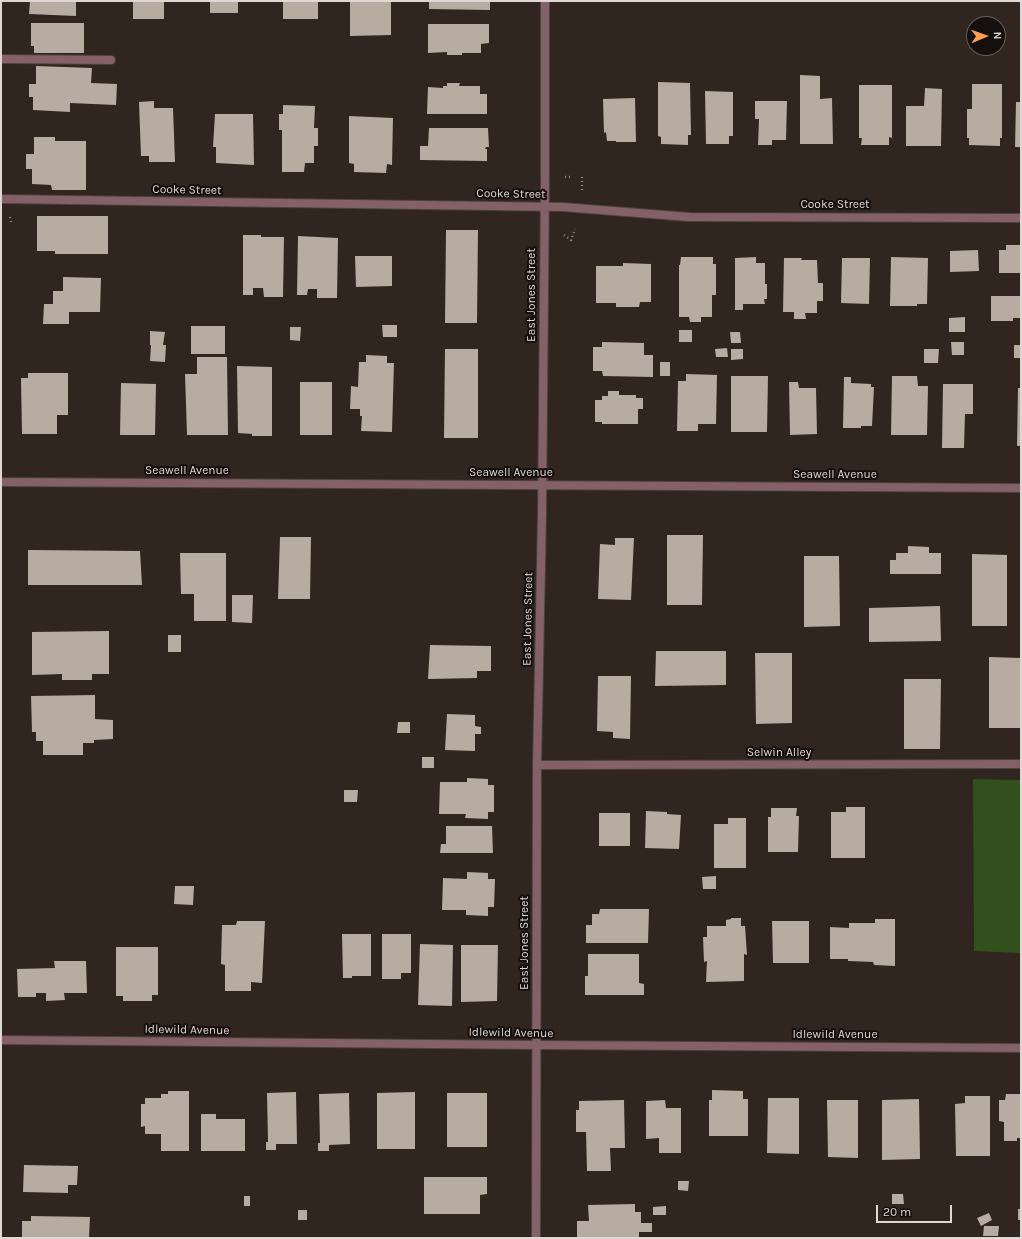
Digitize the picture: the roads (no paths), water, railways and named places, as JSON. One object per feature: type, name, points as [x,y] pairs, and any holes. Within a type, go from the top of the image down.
[{"type":"street","name":"East Jones Street","points":[[536,1238],[538,765],[545,207],[545,1]]},
{"type":"street","points":[[1,59],[111,60]]},
{"type":"street","name":"Cooke Street","points":[[1,199],[545,207],[689,217],[1021,218]]},
{"type":"street","name":"Seawell Avenue","points":[[1,482],[1021,488]]},
{"type":"street","name":"Selwin Alley","points":[[538,765],[1021,764]]},
{"type":"street","name":"Idlewild Avenue","points":[[1,1040],[1021,1048]]}]
